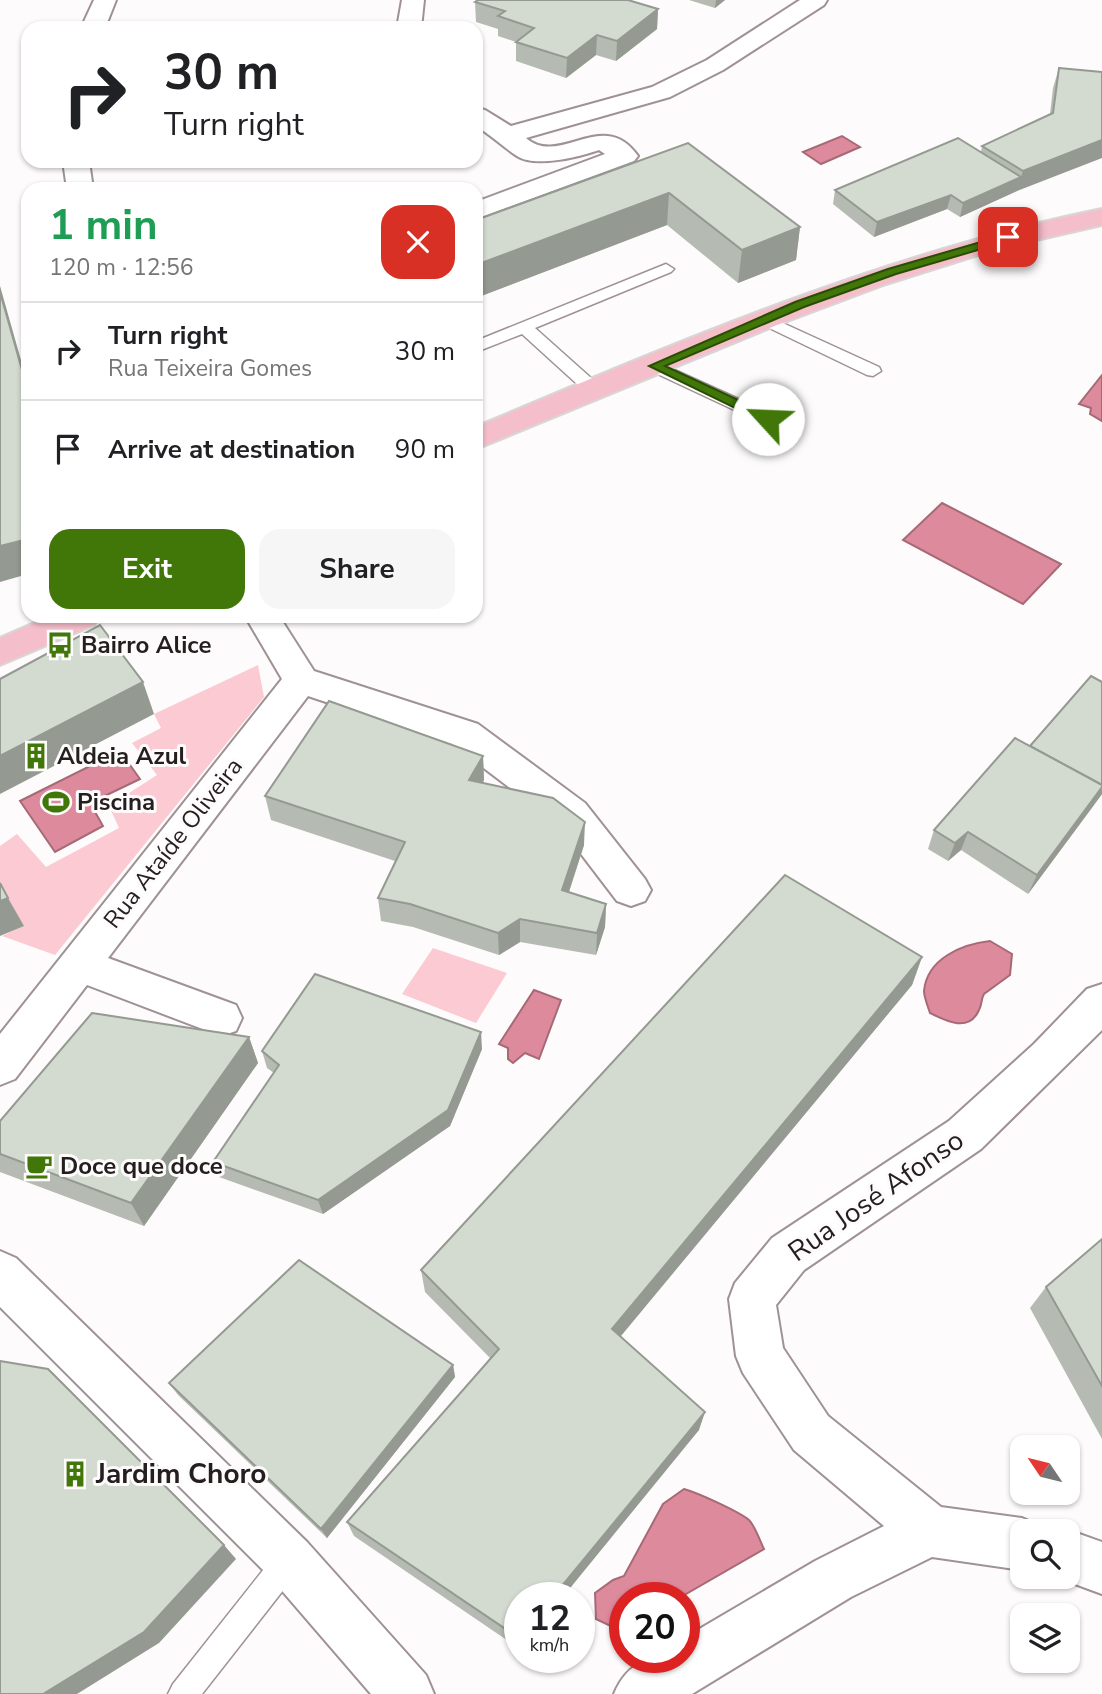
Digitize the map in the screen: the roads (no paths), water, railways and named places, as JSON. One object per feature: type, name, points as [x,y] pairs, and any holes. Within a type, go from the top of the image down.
[{"type":"main road","points":[[483,436],[764,319],[892,271],[985,242],[1102,217]]},
{"type":"main road","points":[[0,652],[66,623]]},
{"type":"street","points":[[96,21],[105,0]]},
{"type":"street","points":[[409,21],[413,0]]},
{"type":"street","points":[[517,142],[661,92],[715,65],[816,0]]},
{"type":"street","points":[[483,120],[542,155],[561,155],[602,141],[625,156],[483,208]]},
{"type":"street","points":[[503,201],[524,185],[534,172],[532,160],[517,142]]},
{"type":"street","points":[[266,623],[301,680],[465,734],[572,814],[631,890]]},
{"type":"street","name":"Rua Ataíde Oliveira","points":[[0,1066],[301,680]]},
{"type":"street","points":[[78,964],[221,1018]]},
{"type":"street","name":"Rua José Afonso","points":[[930,1531],[811,1433],[760,1356],[752,1299],[788,1254],[965,1135],[1049,1057],[1102,1002]]},
{"type":"street","points":[[2,1279],[289,1560],[407,1694]]},
{"type":"street","points":[[642,1692],[832,1579],[930,1531],[1010,1542]]},
{"type":"street","points":[[1080,1560],[1102,1568]]},
{"type":"lane","points":[[483,344],[666,269]]},
{"type":"lane","points":[[764,319],[873,371]]},
{"type":"lane","points":[[524,327],[594,390]]},
{"type":"lane","points":[[655,366],[768,419]]},
{"type":"lane","points":[[183,1694],[289,1560]]},
{"type":"place","name":"Bairro Alice","points":[[60,645]]},
{"type":"place","name":"Aldeia Azul","points":[[36,756]]},
{"type":"place","name":"Piscina","points":[[56,802]]},
{"type":"place","name":"Doce que doce","points":[[39,1166]]},
{"type":"place","name":"Jardim Choro","points":[[75,1474]]}]
